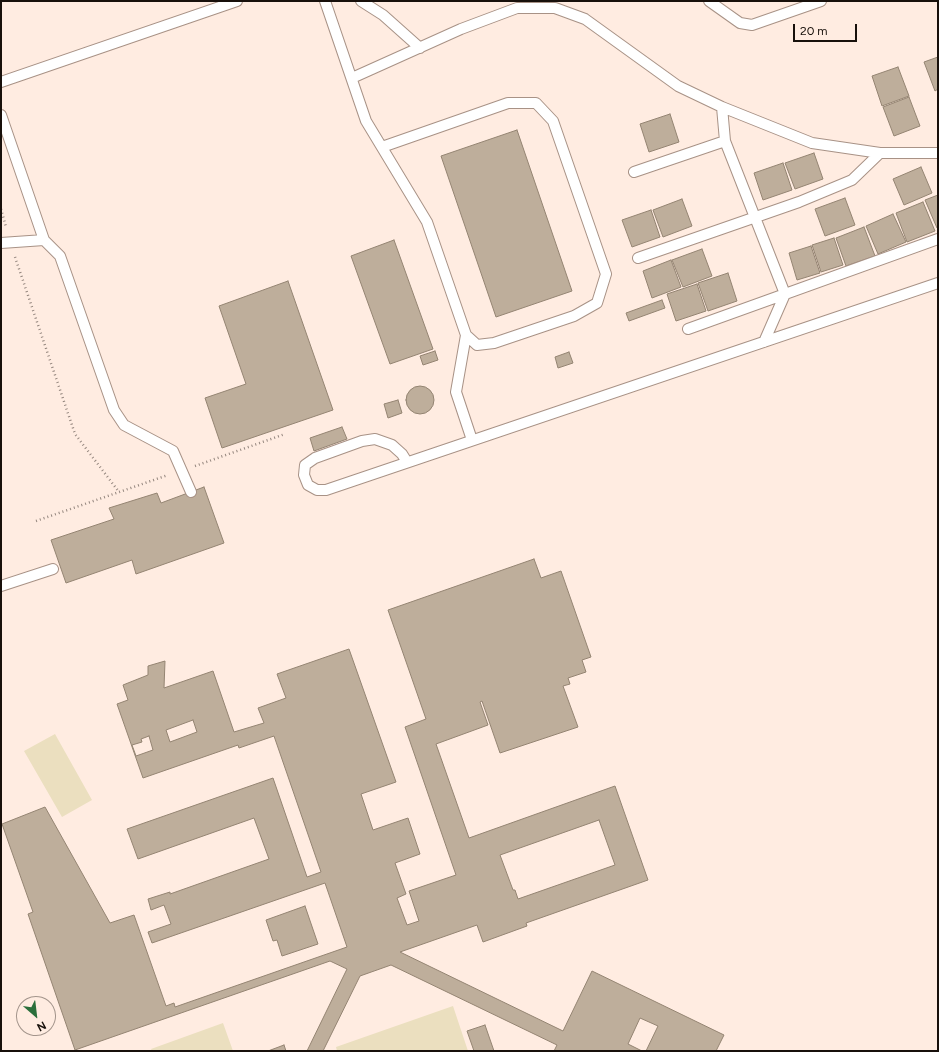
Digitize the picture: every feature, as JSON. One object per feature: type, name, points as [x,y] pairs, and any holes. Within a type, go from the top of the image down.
[{"type":"lane","points":[[1,82],[237,1]]},
{"type":"lane","points":[[325,1],[366,121],[427,222],[466,335],[477,345],[494,343],[574,316],[597,303],[606,274],[553,120],[536,103],[508,103],[382,147]]},
{"type":"lane","points":[[362,1],[383,15],[420,48]]},
{"type":"lane","points":[[709,1],[740,23],[752,25],[821,1]]},
{"type":"lane","points":[[352,78],[461,29],[517,8],[555,8],[585,19],[678,86],[722,107],[812,143],[880,153],[938,153]]},
{"type":"lane","points":[[722,107],[725,141],[785,294],[764,342]]},
{"type":"lane","points":[[1,115],[44,240],[60,256],[114,410],[124,425],[173,451],[191,492]]},
{"type":"lane","points":[[634,172],[725,141]]},
{"type":"lane","points":[[638,258],[799,202],[852,180],[880,153]]},
{"type":"lane","points":[[688,329],[938,239]]},
{"type":"lane","points":[[6,243],[44,240]]},
{"type":"lane","points":[[407,462],[402,454],[392,446],[375,439],[362,441],[315,458],[305,465],[304,475],[308,485],[317,490],[326,490],[938,283]]},
{"type":"lane","points":[[466,335],[456,392],[472,440]]},
{"type":"lane","points":[[1,586],[53,569]]},
{"type":"path","points":[[1,209],[6,243],[75,434],[119,492]]},
{"type":"path","points":[[36,521],[285,434]]},
{"type":"shaded area","points":[[55,734],[92,800],[62,817],[24,751]]},
{"type":"shaded area","points":[[453,1006],[468,1051],[337,1051],[336,1047]]},
{"type":"shaded area","points":[[223,1023],[233,1051],[152,1051],[151,1049]]},
{"type":"building","points":[[938,57],[938,89],[935,91],[924,62]]},
{"type":"building","points":[[898,67],[909,96],[882,106],[872,76]]},
{"type":"building","points":[[909,97],[920,126],[894,136],[883,107]]},
{"type":"building","points":[[670,114],[679,142],[649,152],[640,124]]},
{"type":"building","points":[[517,130],[572,291],[496,317],[441,156]]},
{"type":"building","points":[[814,153],[823,179],[795,189],[785,163]]},
{"type":"building","points":[[783,163],[792,190],[763,200],[754,173]]},
{"type":"building","points":[[921,167],[932,193],[904,205],[893,179]]},
{"type":"building","points":[[938,195],[938,227],[937,228],[925,200]]},
{"type":"building","points":[[845,198],[855,225],[825,236],[815,209]]},
{"type":"building","points":[[682,199],[692,226],[663,237],[653,210]]},
{"type":"building","points":[[923,202],[935,231],[907,242],[896,213]]},
{"type":"building","points":[[651,210],[660,237],[632,247],[622,220]]},
{"type":"building","points":[[893,214],[906,242],[878,254],[866,226]]},
{"type":"building","points":[[864,227],[875,256],[846,266],[836,238]]},
{"type":"building","points":[[834,238],[843,265],[821,272],[812,245]]},
{"type":"building","points":[[394,240],[433,349],[390,364],[351,256]]},
{"type":"building","points":[[811,246],[820,273],[797,280],[789,253]]},
{"type":"building","points":[[702,249],[712,276],[683,287],[672,260]]},
{"type":"building","points":[[671,260],[681,287],[652,298],[643,271]]},
{"type":"building","points":[[728,273],[737,301],[708,311],[698,283]]},
{"type":"building","points":[[288,281],[333,410],[222,448],[205,398],[246,384],[219,306]]},
{"type":"building","points":[[697,284],[706,311],[676,321],[667,294]]},
{"type":"building","points":[[662,300],[665,308],[629,321],[626,313]]},
{"type":"building","points":[[435,351],[438,360],[423,365],[420,356]]},
{"type":"building","points":[[569,352],[573,363],[558,368],[555,357]]},
{"type":"building","points":[[420,386],[430,390],[434,400],[430,410],[420,414],[410,410],[406,400],[410,390]]},
{"type":"building","points":[[398,400],[402,413],[388,418],[384,404]]},
{"type":"building","points":[[342,427],[347,439],[314,451],[310,438]]},
{"type":"building","points":[[204,487],[224,543],[136,574],[132,560],[66,583],[51,540],[114,519],[109,508],[157,493],[161,503]]},
{"type":"building","points":[[534,559],[541,578],[561,571],[591,657],[582,660],[586,672],[568,678],[570,684],[563,686],[578,727],[500,753],[482,701],[480,702],[488,725],[436,744],[469,838],[615,786],[648,880],[526,923],[527,926],[483,942],[477,925],[400,952],[563,1031],[592,971],[724,1035],[716,1051],[646,1051],[658,1026],[640,1018],[628,1044],[642,1051],[554,1051],[557,1045],[391,965],[360,976],[323,1051],[307,1051],[347,969],[330,961],[75,1050],[28,914],[33,912],[2,824],[45,807],[110,923],[134,915],[166,1006],[174,1003],[175,1007],[347,947],[325,883],[152,943],[148,932],[171,924],[164,905],[151,910],[148,899],[170,892],[170,894],[269,859],[254,818],[138,859],[127,829],[273,778],[307,877],[321,872],[274,736],[239,748],[238,745],[143,778],[117,704],[128,700],[123,685],[148,675],[148,666],[165,661],[164,688],[213,671],[234,732],[264,723],[258,708],[286,698],[277,674],[349,649],[396,782],[361,794],[373,830],[408,818],[420,854],[395,863],[406,894],[397,898],[407,925],[419,921],[409,891],[456,875],[405,727],[426,719],[388,610]],"holes":[[[193,720],[197,732],[170,742],[166,730]],[[149,736],[153,750],[136,756],[132,745],[142,742],[141,739]],[[599,820],[615,865],[518,899],[515,890],[513,890],[500,855]]]},
{"type":"building","points":[[305,906],[318,944],[282,956],[277,940],[273,941],[266,920]]},
{"type":"building","points":[[485,1025],[494,1051],[474,1051],[467,1031]]},
{"type":"building","points":[[284,1045],[286,1051],[268,1051]]}]
